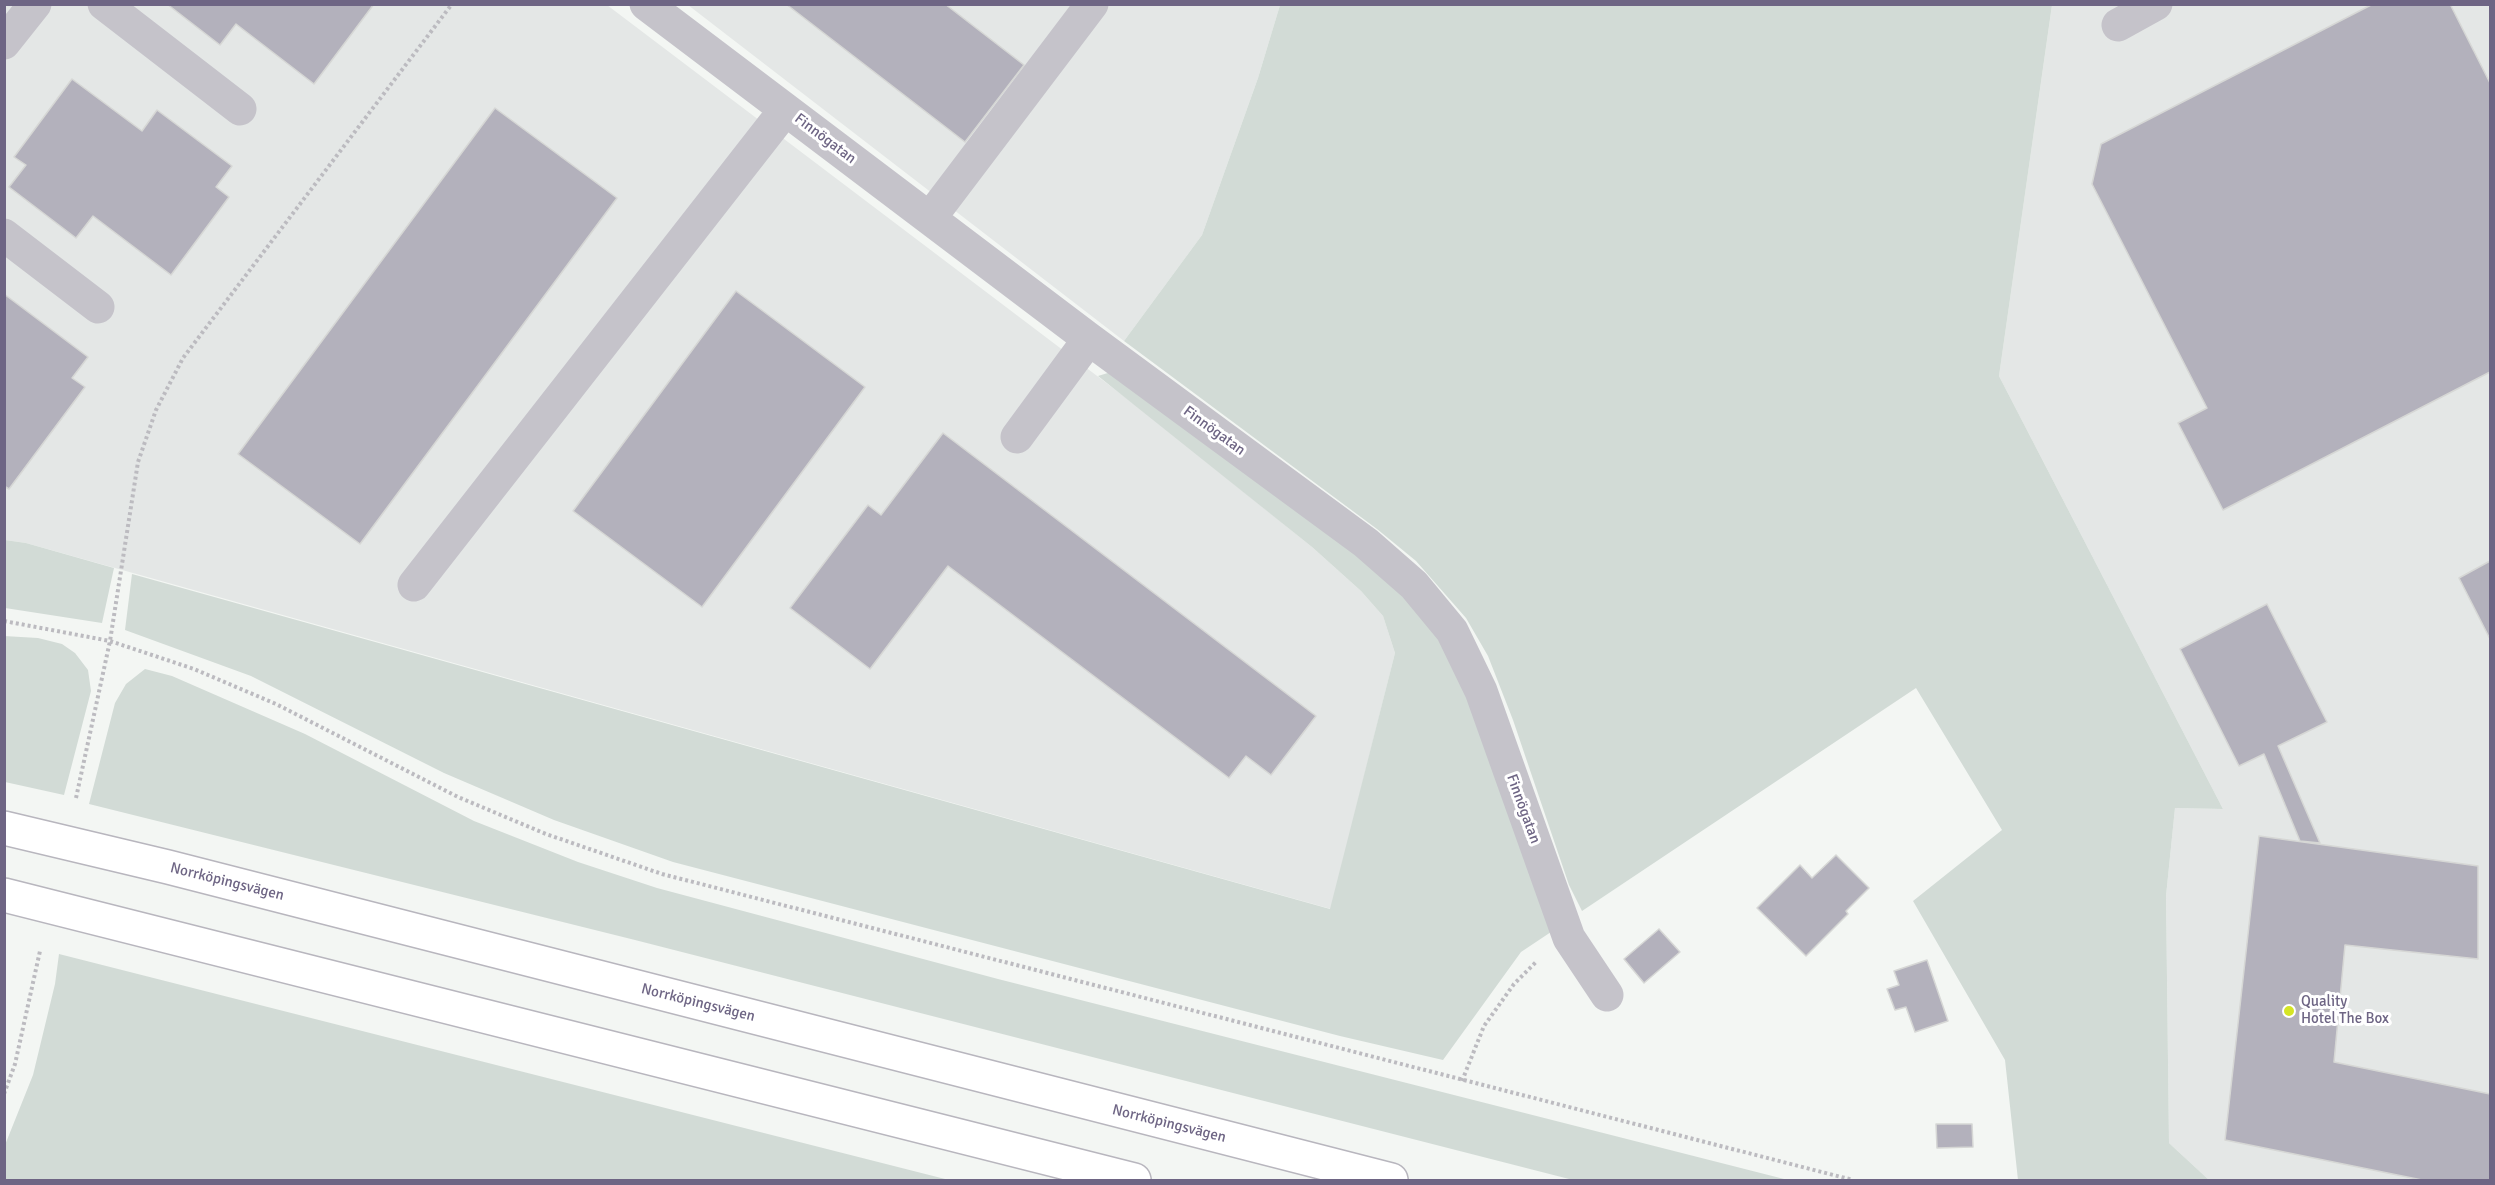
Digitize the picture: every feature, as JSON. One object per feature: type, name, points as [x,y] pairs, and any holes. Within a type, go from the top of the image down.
[{"type":"main road","name":"Norrköpingsvägen","points":[[4,828],[168,867],[1391,1180]]},
{"type":"main road","points":[[4,895],[1134,1180]]},
{"type":"street","points":[[4,43],[35,4]]},
{"type":"street","points":[[104,4],[240,109]]},
{"type":"street","name":"Finnögatan","points":[[646,4],[1089,339],[1366,543],[1414,585],[1452,631],[1481,691],[1569,938],[1607,995]]},
{"type":"street","points":[[930,219],[1092,4]]},
{"type":"street","points":[[2118,25],[2156,4]]},
{"type":"street","points":[[414,585],[785,110]]},
{"type":"street","points":[[4,235],[98,306]]},
{"type":"street","points":[[1017,436],[1089,339]]},
{"type":"path","points":[[76,798],[110,641],[138,462],[156,410],[183,358],[452,4]]},
{"type":"path","points":[[4,621],[110,641],[194,669],[276,705],[458,797],[662,874],[1853,1180]]},
{"type":"path","points":[[1462,1081],[1484,1026],[1514,984],[1533,963],[1569,938]]},
{"type":"path","points":[[4,1094],[15,1064],[40,951]]},
{"type":"shaded area","points":[[5,5],[607,5],[1150,416],[1312,547],[1361,591],[1383,616],[1395,653],[1331,909],[26,543],[5,540]]},
{"type":"shaded area","points":[[688,5],[1280,5],[1258,78],[1202,235],[1124,341]]},
{"type":"shaded area","points":[[1280,5],[2052,5],[1999,376],[2223,809],[2175,808],[2166,896],[2169,1143],[2209,1180],[2018,1180],[2005,1060],[1913,901],[2002,830],[1916,688],[1582,911],[1569,885],[1513,720],[1488,656],[1466,618],[1416,561],[1377,529],[1124,341],[1202,235],[1258,78]]},
{"type":"shaded area","points":[[2052,5],[2490,5],[2490,1180],[2209,1180],[2169,1143],[2166,896],[2175,808],[2223,809],[1999,376]]},
{"type":"shaded area","points":[[1111,372],[1343,538],[1437,630],[1463,676],[1551,932],[1521,952],[1443,1060],[1340,1036],[673,862],[554,820],[444,773],[251,676],[125,630],[132,574],[1330,909],[1395,653],[1383,616],[1361,591],[1312,547],[1098,376]]},
{"type":"shaded area","points":[[5,540],[26,543],[114,568],[102,623],[5,608]]},
{"type":"shaded area","points":[[4,636],[38,638],[62,644],[75,653],[88,670],[91,691],[64,795],[5,782]]},
{"type":"shaded area","points":[[145,669],[172,676],[305,734],[474,821],[578,862],[657,888],[998,979],[1788,1180],[1573,1180],[635,940],[89,804],[115,703],[126,684]]},
{"type":"shaded area","points":[[59,954],[949,1180],[5,1180],[5,1145],[33,1075],[55,984]]},
{"type":"building","points":[[167,4],[374,4],[314,84],[236,24],[220,45]]},
{"type":"building","points":[[786,4],[945,4],[1024,65],[965,142]]},
{"type":"building","points":[[2373,4],[2450,4],[2490,83],[2490,372],[2223,510],[2178,423],[2207,408],[2092,184],[2101,144]]},
{"type":"building","points":[[72,79],[142,131],[157,110],[232,166],[216,187],[229,197],[171,275],[93,216],[76,238],[9,187],[26,165],[14,157]]},
{"type":"building","points":[[495,108],[617,198],[360,544],[238,454]]},
{"type":"building","points":[[736,291],[865,387],[702,607],[573,511]]},
{"type":"building","points":[[4,294],[88,357],[72,378],[85,387],[9,489],[4,486]]},
{"type":"building","points":[[943,433],[1316,716],[1271,775],[1246,756],[1229,778],[948,566],[870,669],[790,608],[868,505],[881,515]]},
{"type":"building","points":[[2490,561],[2490,639],[2459,578]]},
{"type":"building","points":[[2267,604],[2327,722],[2278,746],[2320,843],[2300,841],[2264,754],[2239,766],[2180,649]]},
{"type":"building","name":"Quality Hotel The Box","points":[[2259,836],[2478,866],[2478,959],[2345,945],[2334,1062],[2490,1094],[2490,1180],[2422,1180],[2225,1140]]},
{"type":"building","points":[[1836,855],[1869,888],[1846,911],[1848,914],[1806,956],[1757,908],[1800,865],[1812,878]]},
{"type":"building","points":[[1659,929],[1680,952],[1644,983],[1624,959]]},
{"type":"building","points":[[1927,960],[1948,1021],[1915,1032],[1906,1007],[1895,1010],[1887,989],[1899,985],[1894,971]]},
{"type":"building","points":[[1936,1124],[1972,1124],[1973,1147],[1937,1148]]},
{"type":"place","name":"Quality Hotel The Box","points":[[2289,1011]]}]
